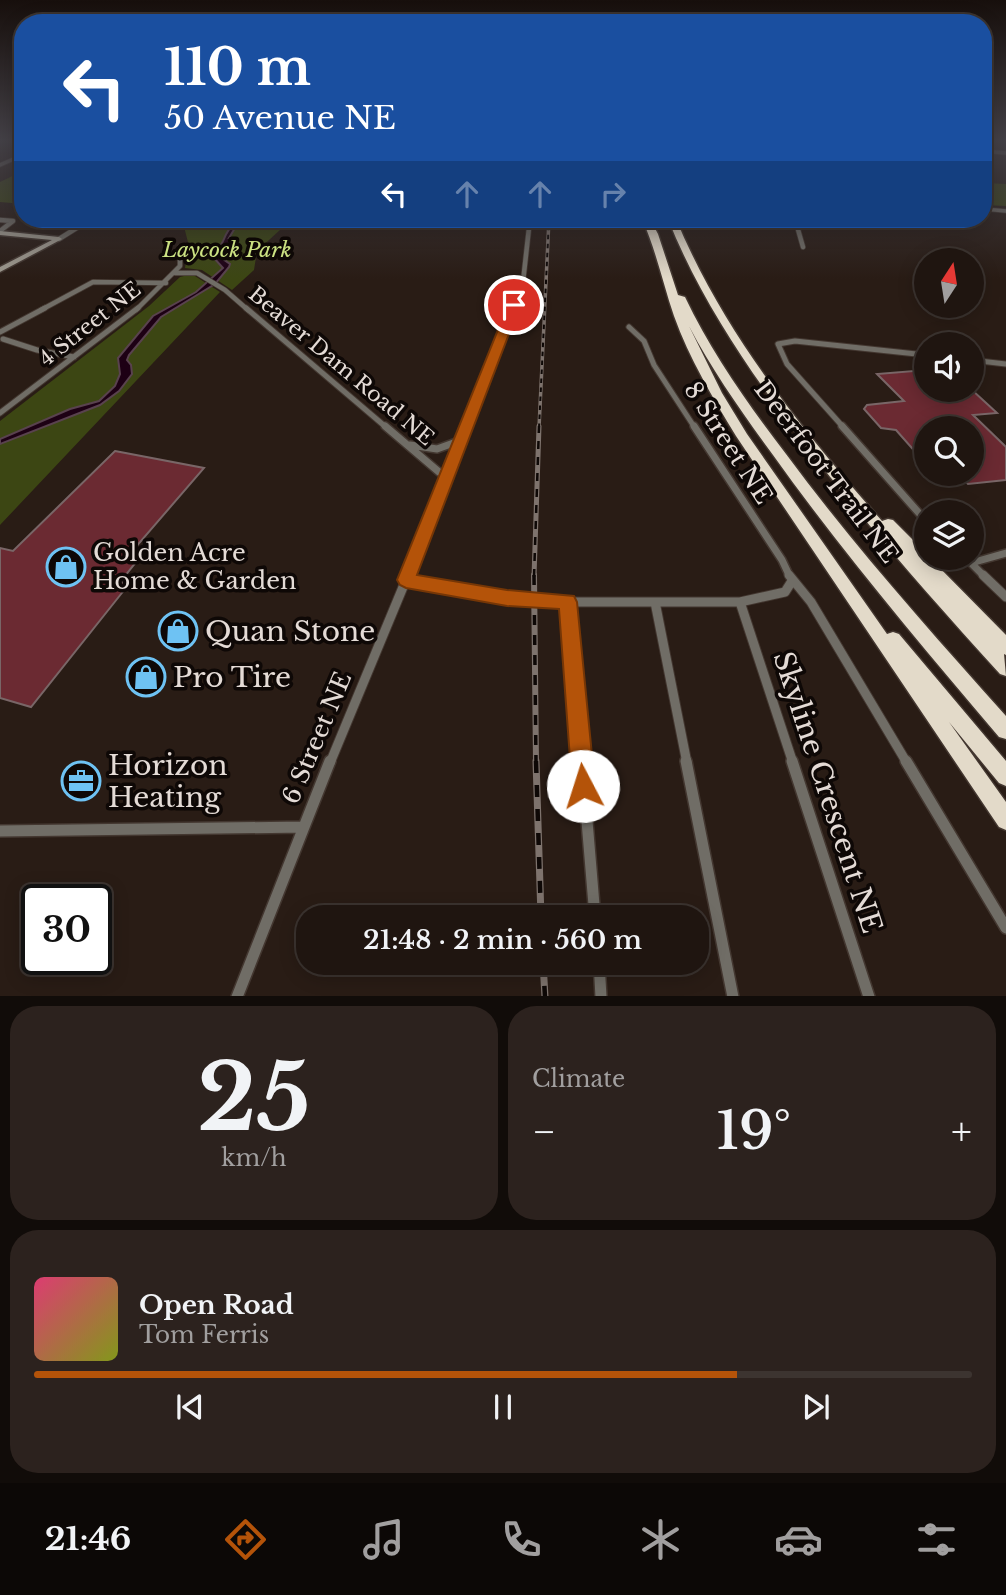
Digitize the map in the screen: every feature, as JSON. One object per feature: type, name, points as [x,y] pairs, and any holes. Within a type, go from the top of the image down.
[{"type":"highway","name":"Deerfoot Trail NE","points":[[650,228],[683,303],[710,353],[756,424],[895,603],[1006,730]]},
{"type":"highway","name":"Deerfoot Trail NE","points":[[677,228],[704,292],[747,360],[828,468],[932,589],[1006,668]]},
{"type":"highway","points":[[653,234],[680,318],[716,393],[751,451],[1006,820]]},
{"type":"highway","points":[[751,451],[872,614],[1006,776]]},
{"type":"highway","points":[[828,468],[869,503],[1006,647]]},
{"type":"street","points":[[0,220],[13,221],[0,232]]},
{"type":"street","points":[[0,270],[77,228]]},
{"type":"street","name":"6 Street NE","points":[[237,996],[272,906],[282,889],[303,827],[406,580],[523,282],[529,228]]},
{"type":"street","points":[[798,228],[803,247]]},
{"type":"street","points":[[0,232],[59,239]]},
{"type":"street","points":[[175,273],[181,262],[180,247]]},
{"type":"street","name":"Beaver Dam Road NE","points":[[175,273],[193,272],[225,290],[439,472],[447,474]]},
{"type":"street","name":"4 Street NE","points":[[0,413],[141,306],[175,273]]},
{"type":"street","points":[[1,336],[93,282],[166,283]]},
{"type":"street","name":"8 Street NE","points":[[629,327],[644,341],[667,386],[782,560],[792,581]]},
{"type":"street","points":[[1,336],[37,350],[74,357]]},
{"type":"street","points":[[914,354],[783,341],[778,344],[787,363],[914,506]]},
{"type":"street","points":[[984,361],[1006,364]]},
{"type":"street","points":[[409,445],[437,449],[460,441]]},
{"type":"street","points":[[984,558],[1006,553]]},
{"type":"street","points":[[978,570],[1006,597]]},
{"type":"street","points":[[406,580],[507,598],[568,602],[740,602],[785,592],[792,581]]},
{"type":"street","name":"Skyline Crescent NE","points":[[792,581],[811,601],[1006,928]]},
{"type":"street","points":[[568,602],[594,905]]},
{"type":"street","points":[[655,602],[733,996]]},
{"type":"street","name":"Skyline Crescent NE","points":[[740,602],[869,996]]},
{"type":"street","points":[[0,831],[303,827]]},
{"type":"street","points":[[599,975],[601,996]]},
{"type":"green space","points":[[0,186],[14,186],[14,203],[0,202]]},
{"type":"green space","points":[[992,186],[1006,186],[1006,206],[992,205]]},
{"type":"green space","name":"Laycock Park","points":[[184,228],[281,229],[257,251],[254,270],[232,290],[202,270],[185,268],[189,246]]},
{"type":"green space","points":[[195,276],[220,292],[0,525],[0,421],[149,306],[180,277]]},
{"type":"shaded area","points":[[235,228],[229,238],[233,238],[220,257],[230,264],[229,267],[215,284],[161,317],[129,355],[127,360],[132,374],[119,391],[100,405],[0,444],[0,439],[70,409],[99,401],[115,386],[120,374],[118,358],[153,316],[196,292],[223,268],[213,257],[229,229]]},
{"type":"building","points":[[914,371],[914,402],[984,401],[997,413],[974,416],[914,416],[914,450],[896,430],[881,428],[864,409],[867,405],[904,401],[877,374]]},
{"type":"building","points":[[984,426],[1006,447],[1006,480],[984,482]]},
{"type":"building","name":"Golden Acre Home & Garden","points":[[115,451],[204,468],[134,549],[145,551],[120,582],[129,584],[31,707],[0,698],[0,548],[13,551]]},
{"type":"railway","points":[[539,428],[549,228]]},
{"type":"railway","points":[[534,577],[539,426]]},
{"type":"railway","points":[[534,577],[536,763]]},
{"type":"railway","points":[[536,761],[541,905]]},
{"type":"railway","points":[[544,975],[545,996]]},
{"type":"place","name":"Golden Acre Home & Garden","points":[[66,567]]},
{"type":"place","name":"Quan Stone","points":[[178,631]]},
{"type":"place","name":"Pro Tire","points":[[146,677]]},
{"type":"place","name":"Horizon Heating","points":[[81,781]]},
{"type":"route","points":[[514,305],[406,580],[507,598],[568,602],[583,786]]}]
